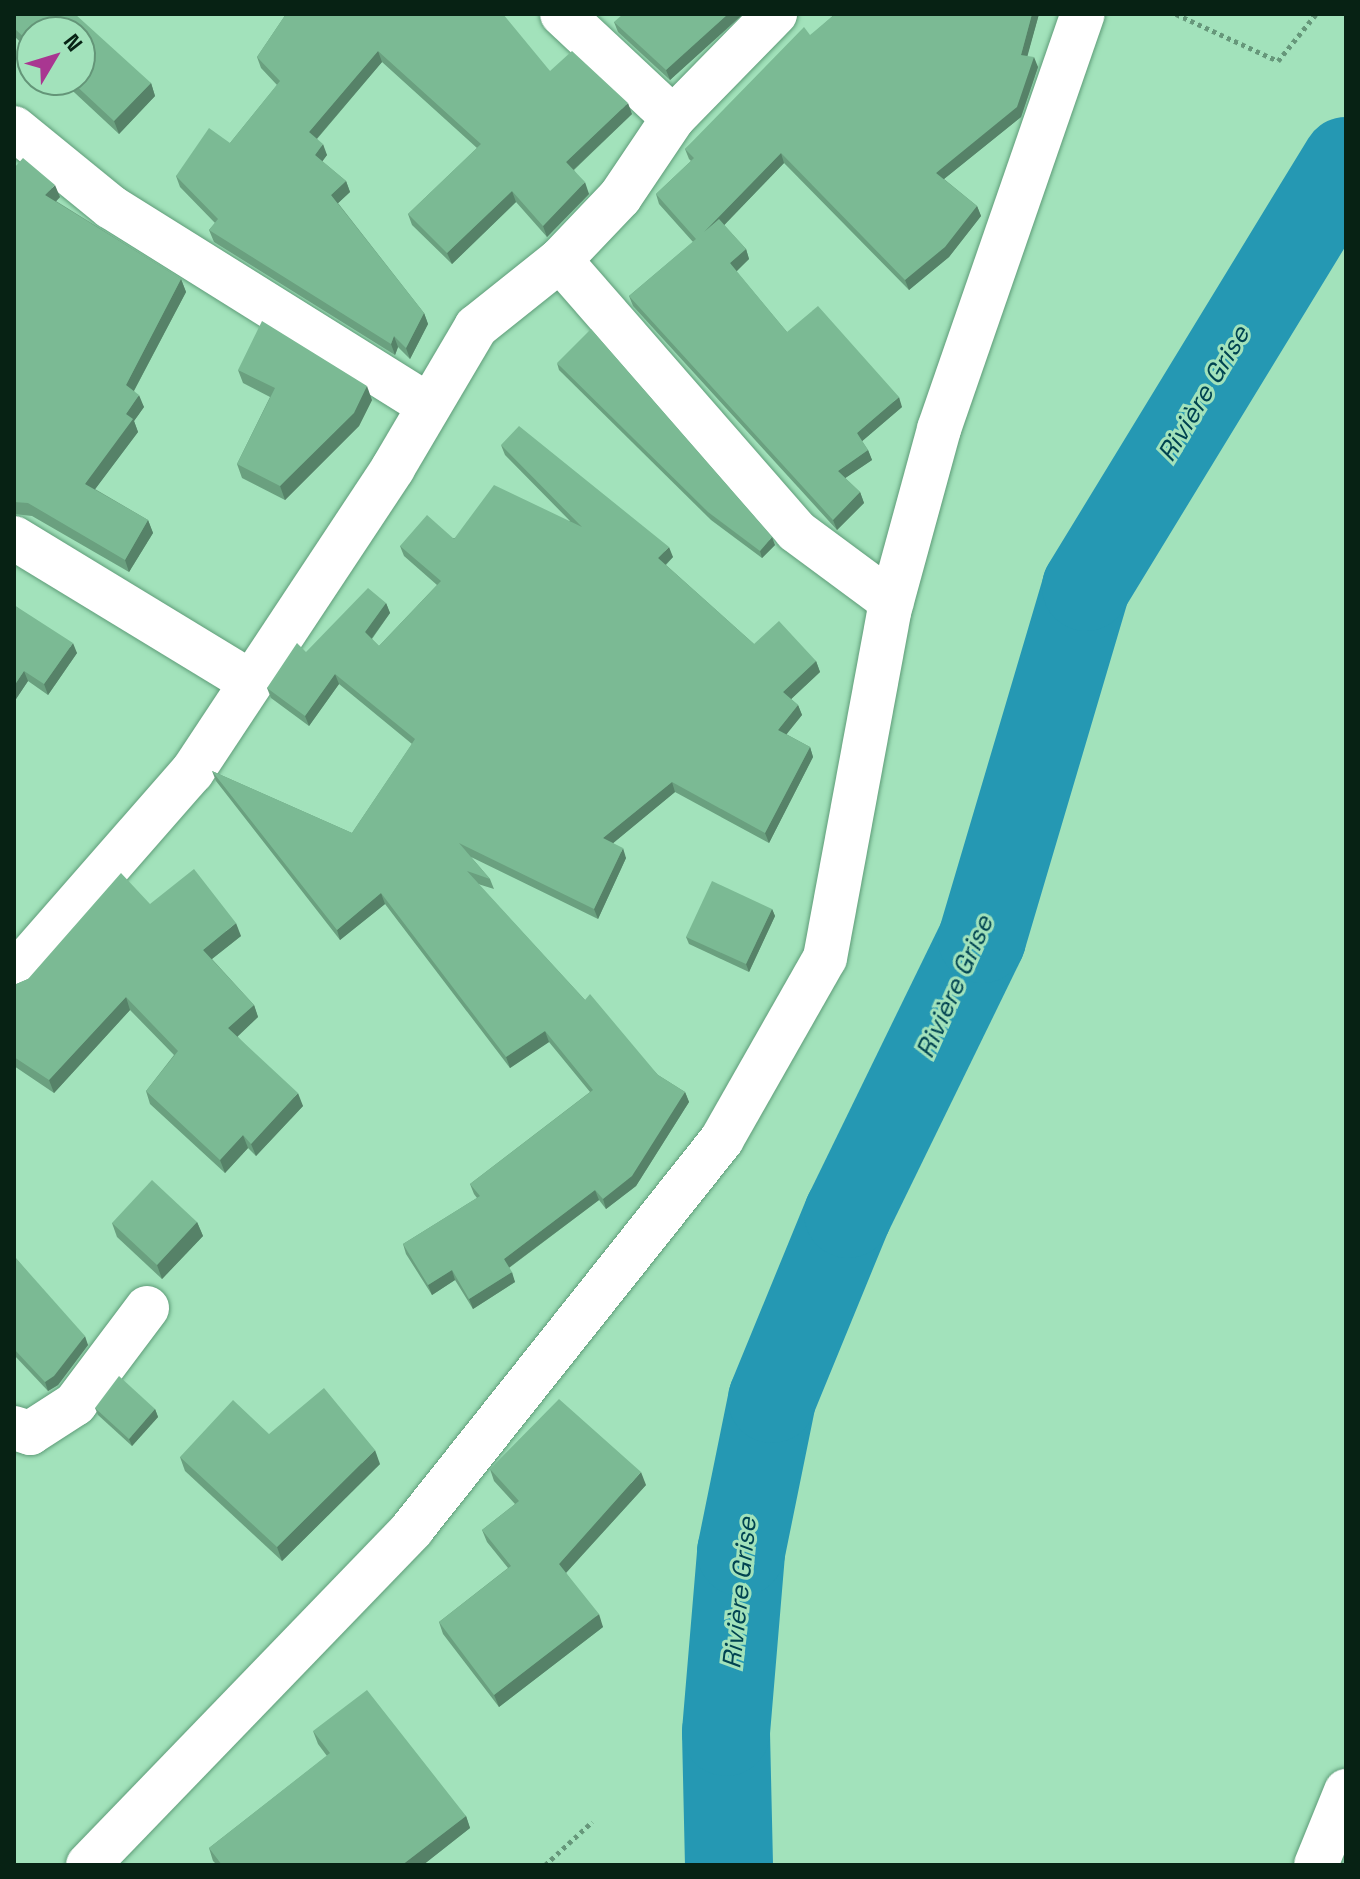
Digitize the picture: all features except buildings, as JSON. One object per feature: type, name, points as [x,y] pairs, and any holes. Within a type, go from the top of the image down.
[{"type":"street","points":[[562,14],[673,118]]},
{"type":"street","points":[[14,975],[192,772],[476,327],[560,260],[620,197],[673,118],[775,14]]},
{"type":"street","points":[[88,1865],[412,1529],[722,1139],[825,958],[892,602],[939,429],[1083,14]]},
{"type":"street","points":[[14,128],[122,214],[428,405]]},
{"type":"street","points":[[560,260],[796,531],[892,602]]},
{"type":"street","points":[[14,538],[251,682]]},
{"type":"street","points":[[14,1428],[30,1433],[75,1404],[147,1308]]},
{"type":"street","points":[[1316,1865],[1346,1791]]},
{"type":"path","points":[[1176,14],[1278,61],[1316,14]]},
{"type":"path","points":[[545,1865],[592,1822]]},
{"type":"waterway","name":"Rivière Grise","points":[[729,1865],[726,1732],[741,1552],[772,1399],[848,1214],[982,939],[1086,587],[1346,161]]}]
